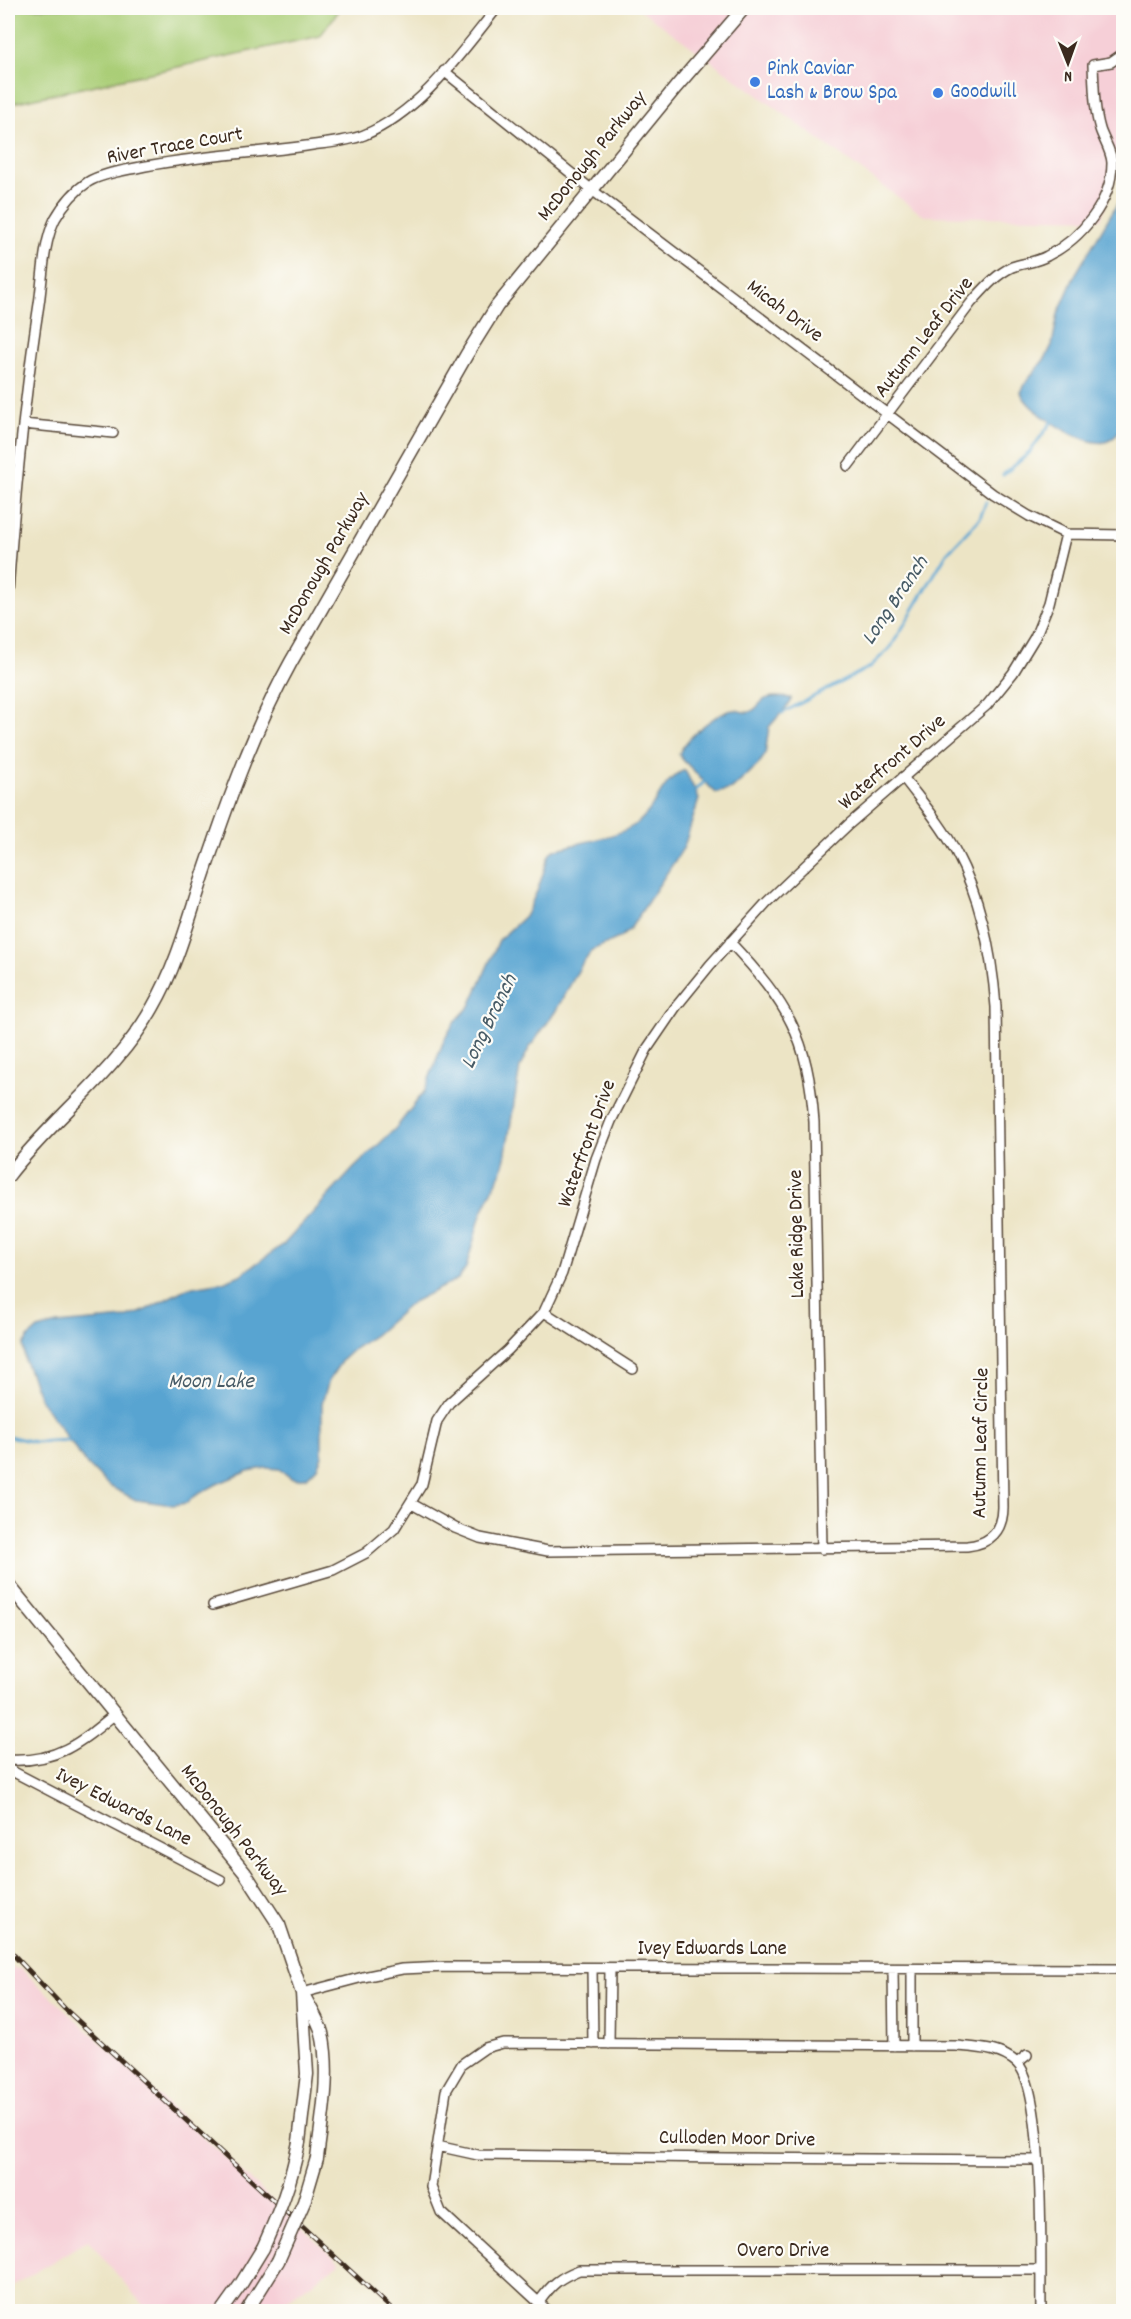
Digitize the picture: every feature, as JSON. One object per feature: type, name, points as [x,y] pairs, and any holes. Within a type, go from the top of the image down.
[{"type":"street","name":"River Trace Court","points":[[8,592],[23,424],[47,248],[54,222],[75,192],[89,182],[148,166],[291,148],[362,136],[409,107],[444,71],[497,8]]},
{"type":"street","name":"McDonough Parkway","points":[[8,1176],[111,1065],[131,1041],[152,1008],[175,960],[242,765],[282,678],[482,328],[513,284],[744,8]]},
{"type":"street","name":"Autumn Leaf Drive","points":[[848,466],[987,285],[1012,268],[1045,258],[1064,247],[1078,236],[1095,214],[1108,189],[1113,161],[1100,128],[1093,65],[1111,62],[1124,53]]},
{"type":"street","name":"Micah Drive","points":[[444,71],[592,190],[993,494],[1029,516],[1066,534],[1124,535]]},
{"type":"street","points":[[23,424],[112,433]]},
{"type":"street","name":"Waterfront Drive","points":[[213,1605],[333,1570],[366,1553],[394,1529],[412,1504],[422,1484],[436,1421],[449,1403],[508,1350],[544,1312],[569,1252],[600,1150],[629,1081],[647,1049],[675,1008],[730,942],[803,866],[987,705],[1013,673],[1035,637],[1049,603],[1066,534]]},
{"type":"street","name":"Autumn Leaf Circle","points":[[412,1504],[454,1528],[480,1538],[548,1551],[822,1549],[976,1545],[983,1544],[993,1536],[1001,1525],[1003,1514],[996,1007],[992,969],[981,916],[956,852],[939,824],[903,777]]},
{"type":"street","name":"Lake Ridge Drive","points":[[730,942],[766,982],[787,1014],[804,1053],[810,1078],[814,1122],[822,1549]]},
{"type":"street","points":[[544,1312],[633,1370]]},
{"type":"street","name":"McDonough Parkway","points":[[8,1584],[245,1873],[279,1925],[302,1993],[307,2074],[293,2174],[284,2204],[263,2248],[221,2312]]},
{"type":"street","points":[[8,1760],[25,1761],[51,1756],[79,1744],[115,1714]]},
{"type":"street","name":"Ivey Edwards Lane","points":[[8,1769],[221,1880]]},
{"type":"street","points":[[592,1968],[593,2044]]},
{"type":"street","points":[[609,2044],[610,1968]]},
{"type":"street","name":"Ivey Edwards Lane","points":[[302,1993],[402,1969],[1124,1969]]},
{"type":"street","points":[[893,1969],[894,2046]]},
{"type":"street","points":[[912,1969],[912,2046]]},
{"type":"street","points":[[246,2312],[278,2261],[304,2202],[317,2158],[325,2099],[325,2059],[322,2031],[302,1993]]},
{"type":"street","points":[[549,2312],[441,2212],[431,2187],[446,2091],[462,2064],[485,2048],[503,2043],[956,2046],[994,2050],[1017,2063],[1026,2076],[1035,2108],[1041,2312]]},
{"type":"street","points":[[1017,2063],[1027,2055]]},
{"type":"street","name":"Culloden Moor Drive","points":[[437,2146],[478,2155],[1038,2160]]},
{"type":"street","name":"Overo Drive","points":[[539,2302],[561,2277],[579,2270],[1040,2270]]},
{"type":"shaded area","points":[[638,8],[1123,8],[1123,155],[1101,219],[924,216]]},
{"type":"shaded area","points":[[8,1968],[21,1969],[340,2263],[271,2311],[148,2311],[88,2240],[8,2289]]},
{"type":"green space","points":[[8,8],[341,8],[320,36],[8,104]]},
{"type":"water","points":[[1123,194],[1123,423],[1111,439],[1096,442],[1057,426],[1033,409],[1021,392],[1046,357],[1052,345],[1058,314],[1075,275]]},
{"type":"water","points":[[775,697],[791,698],[791,702],[769,727],[765,755],[758,765],[732,789],[716,793],[679,754],[702,727],[719,715],[734,710],[750,712],[763,700]]},
{"type":"water","name":"Moon Lake","points":[[685,770],[699,799],[684,847],[630,929],[621,937],[592,950],[583,962],[520,1067],[501,1173],[481,1214],[466,1268],[458,1279],[411,1303],[342,1360],[329,1380],[322,1403],[322,1456],[317,1467],[307,1477],[298,1479],[291,1478],[279,1469],[266,1468],[248,1471],[217,1484],[193,1497],[187,1503],[173,1505],[136,1500],[109,1486],[84,1461],[41,1401],[25,1361],[23,1346],[28,1338],[38,1329],[58,1324],[125,1318],[142,1312],[187,1288],[223,1282],[240,1275],[284,1244],[354,1168],[396,1128],[424,1092],[444,1040],[454,1023],[470,1006],[499,940],[526,915],[552,851],[628,829],[643,818],[670,780]]},
{"type":"waterway","points":[[8,19],[19,8]]},
{"type":"waterway","name":"Long Branch","points":[[1003,475],[1029,453],[1053,420]]},
{"type":"waterway","name":"Long Branch","points":[[782,713],[870,667],[891,647],[947,553],[980,518],[986,502]]},
{"type":"waterway","name":"Long Branch","points":[[694,792],[706,780]]},
{"type":"waterway","name":"Long Branch","points":[[8,1436],[34,1442],[71,1440]]},
{"type":"railway","points":[[8,1949],[65,2009],[395,2312]]},
{"type":"place","name":"Pink Caviar Lash & Brow Spa","points":[[755,82]]},
{"type":"place","name":"Goodwill","points":[[938,93]]}]
